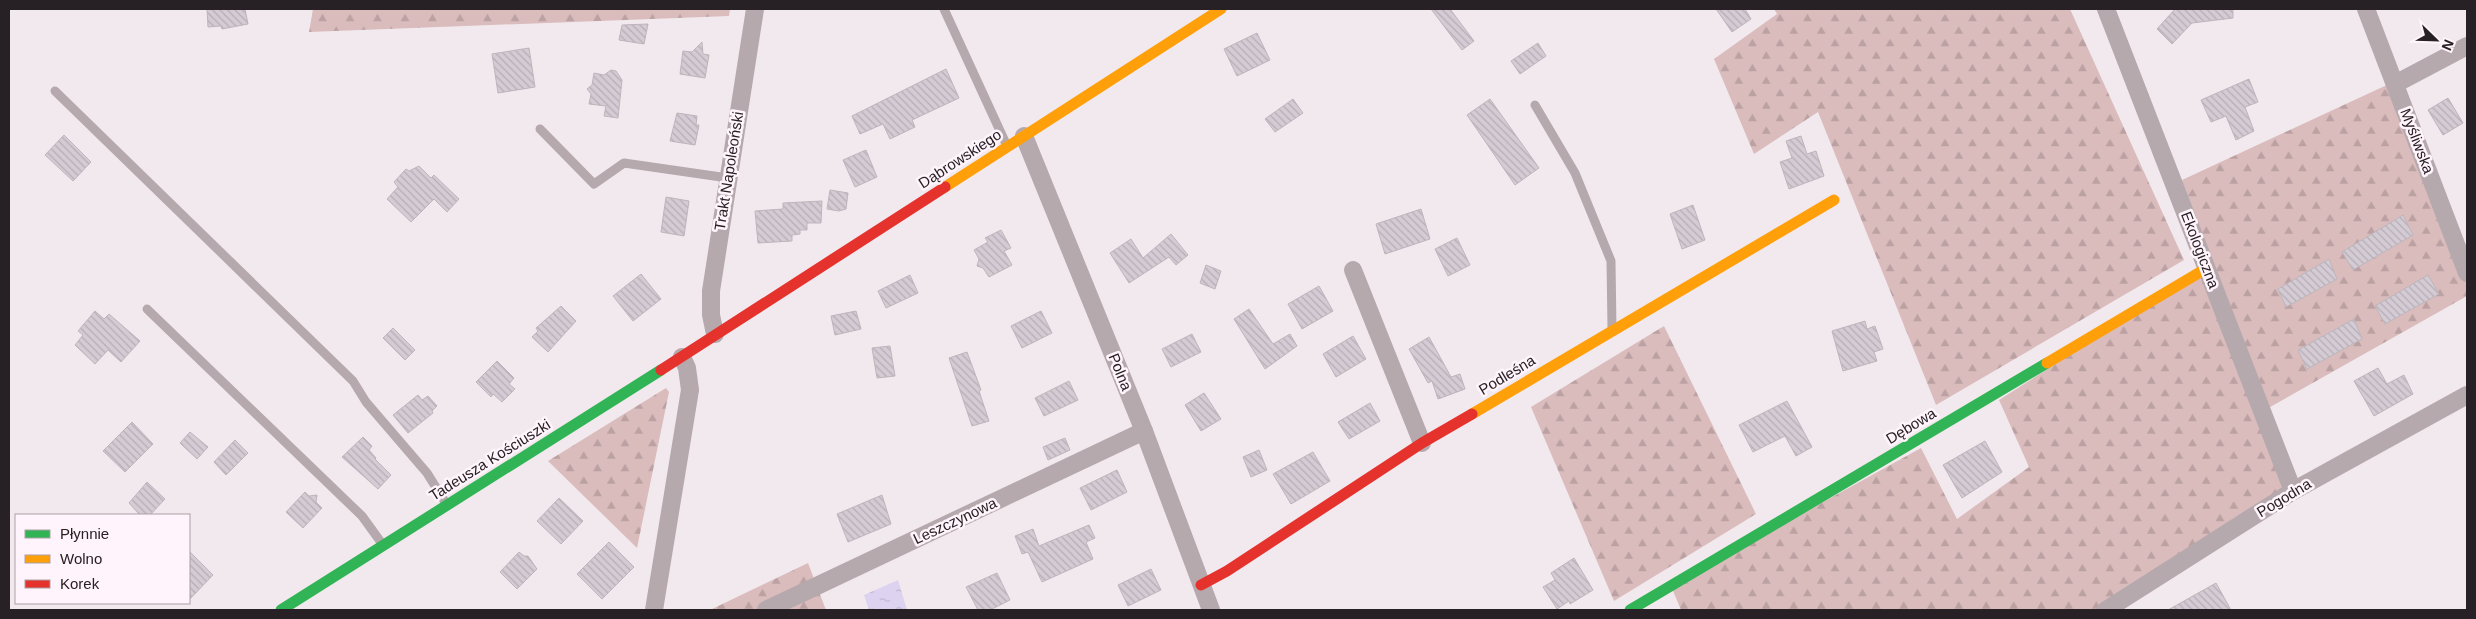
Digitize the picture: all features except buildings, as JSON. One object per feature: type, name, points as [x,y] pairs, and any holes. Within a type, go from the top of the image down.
[{"type":"street","name":"Trakt Napoleoński","points":[[715,334],[711,315],[711,292],[755,9]]},
{"type":"street","name":"Dąbrowskiego","points":[[715,334],[1221,9]]},
{"type":"street","name":"Ekologiczna","points":[[2106,9],[2293,491]]},
{"type":"street","name":"Myśliwska","points":[[2366,9],[2467,273]]},
{"type":"street","points":[[2395,84],[2467,46]]},
{"type":"street","name":"Polna","points":[[1024,136],[1176,512],[1211,610]]},
{"type":"street","name":"Podleśna","points":[[1201,585],[1227,571],[1422,443],[1834,200]]},
{"type":"street","name":"Dębowa","points":[[1630,610],[2207,268]]},
{"type":"street","points":[[1354,270],[1422,443]]},
{"type":"street","name":"Tadeusza Kościuszki","points":[[281,610],[682,357],[715,334]]},
{"type":"street","points":[[654,610],[690,390],[687,368],[682,357]]},
{"type":"street","name":"Pogodna","points":[[2106,610],[2293,491],[2467,395]]},
{"type":"street","name":"Leszczynowa","points":[[766,610],[1144,431]]},
{"type":"lane","points":[[944,9],[1008,146]]},
{"type":"lane","points":[[55,91],[353,381],[366,402],[427,473],[447,505]]},
{"type":"lane","points":[[1535,105],[1576,173],[1611,261],[1612,330]]},
{"type":"lane","points":[[540,129],[594,184],[624,162],[728,178]]},
{"type":"lane","points":[[147,309],[362,516],[383,546]]},
{"type":"green space","points":[[313,9],[730,9],[729,16],[309,32]]},
{"type":"green space","points":[[1774,9],[2070,9],[2184,260],[1936,405],[1818,112],[1754,154],[1714,59],[1777,14]]},
{"type":"green space","points":[[2389,84],[2467,275],[2467,296],[2263,411],[2182,180]]},
{"type":"green space","points":[[2207,268],[2293,491],[2104,610],[1681,610],[1671,586],[1921,448],[1957,519],[2029,467],[1999,400]]},
{"type":"green space","points":[[1664,326],[1756,514],[1614,601],[1531,407]]},
{"type":"green space","points":[[666,388],[669,392],[637,548],[548,461]]},
{"type":"green space","points":[[808,563],[826,610],[710,610]]},
{"type":"water","points":[[898,580],[907,610],[869,610],[864,595]]},
{"type":"traffic: fast","points":[[1630,610],[2047,363]]},
{"type":"traffic: fast","points":[[281,610],[661,370]]},
{"type":"traffic: slow","points":[[945,187],[1221,9]]},
{"type":"traffic: slow","points":[[1472,414],[1834,200]]},
{"type":"traffic: slow","points":[[2047,363],[2207,268]]},
{"type":"traffic: jam","points":[[661,370],[945,187]]},
{"type":"traffic: jam","points":[[1201,585],[1227,571],[1422,443],[1472,414]]}]
